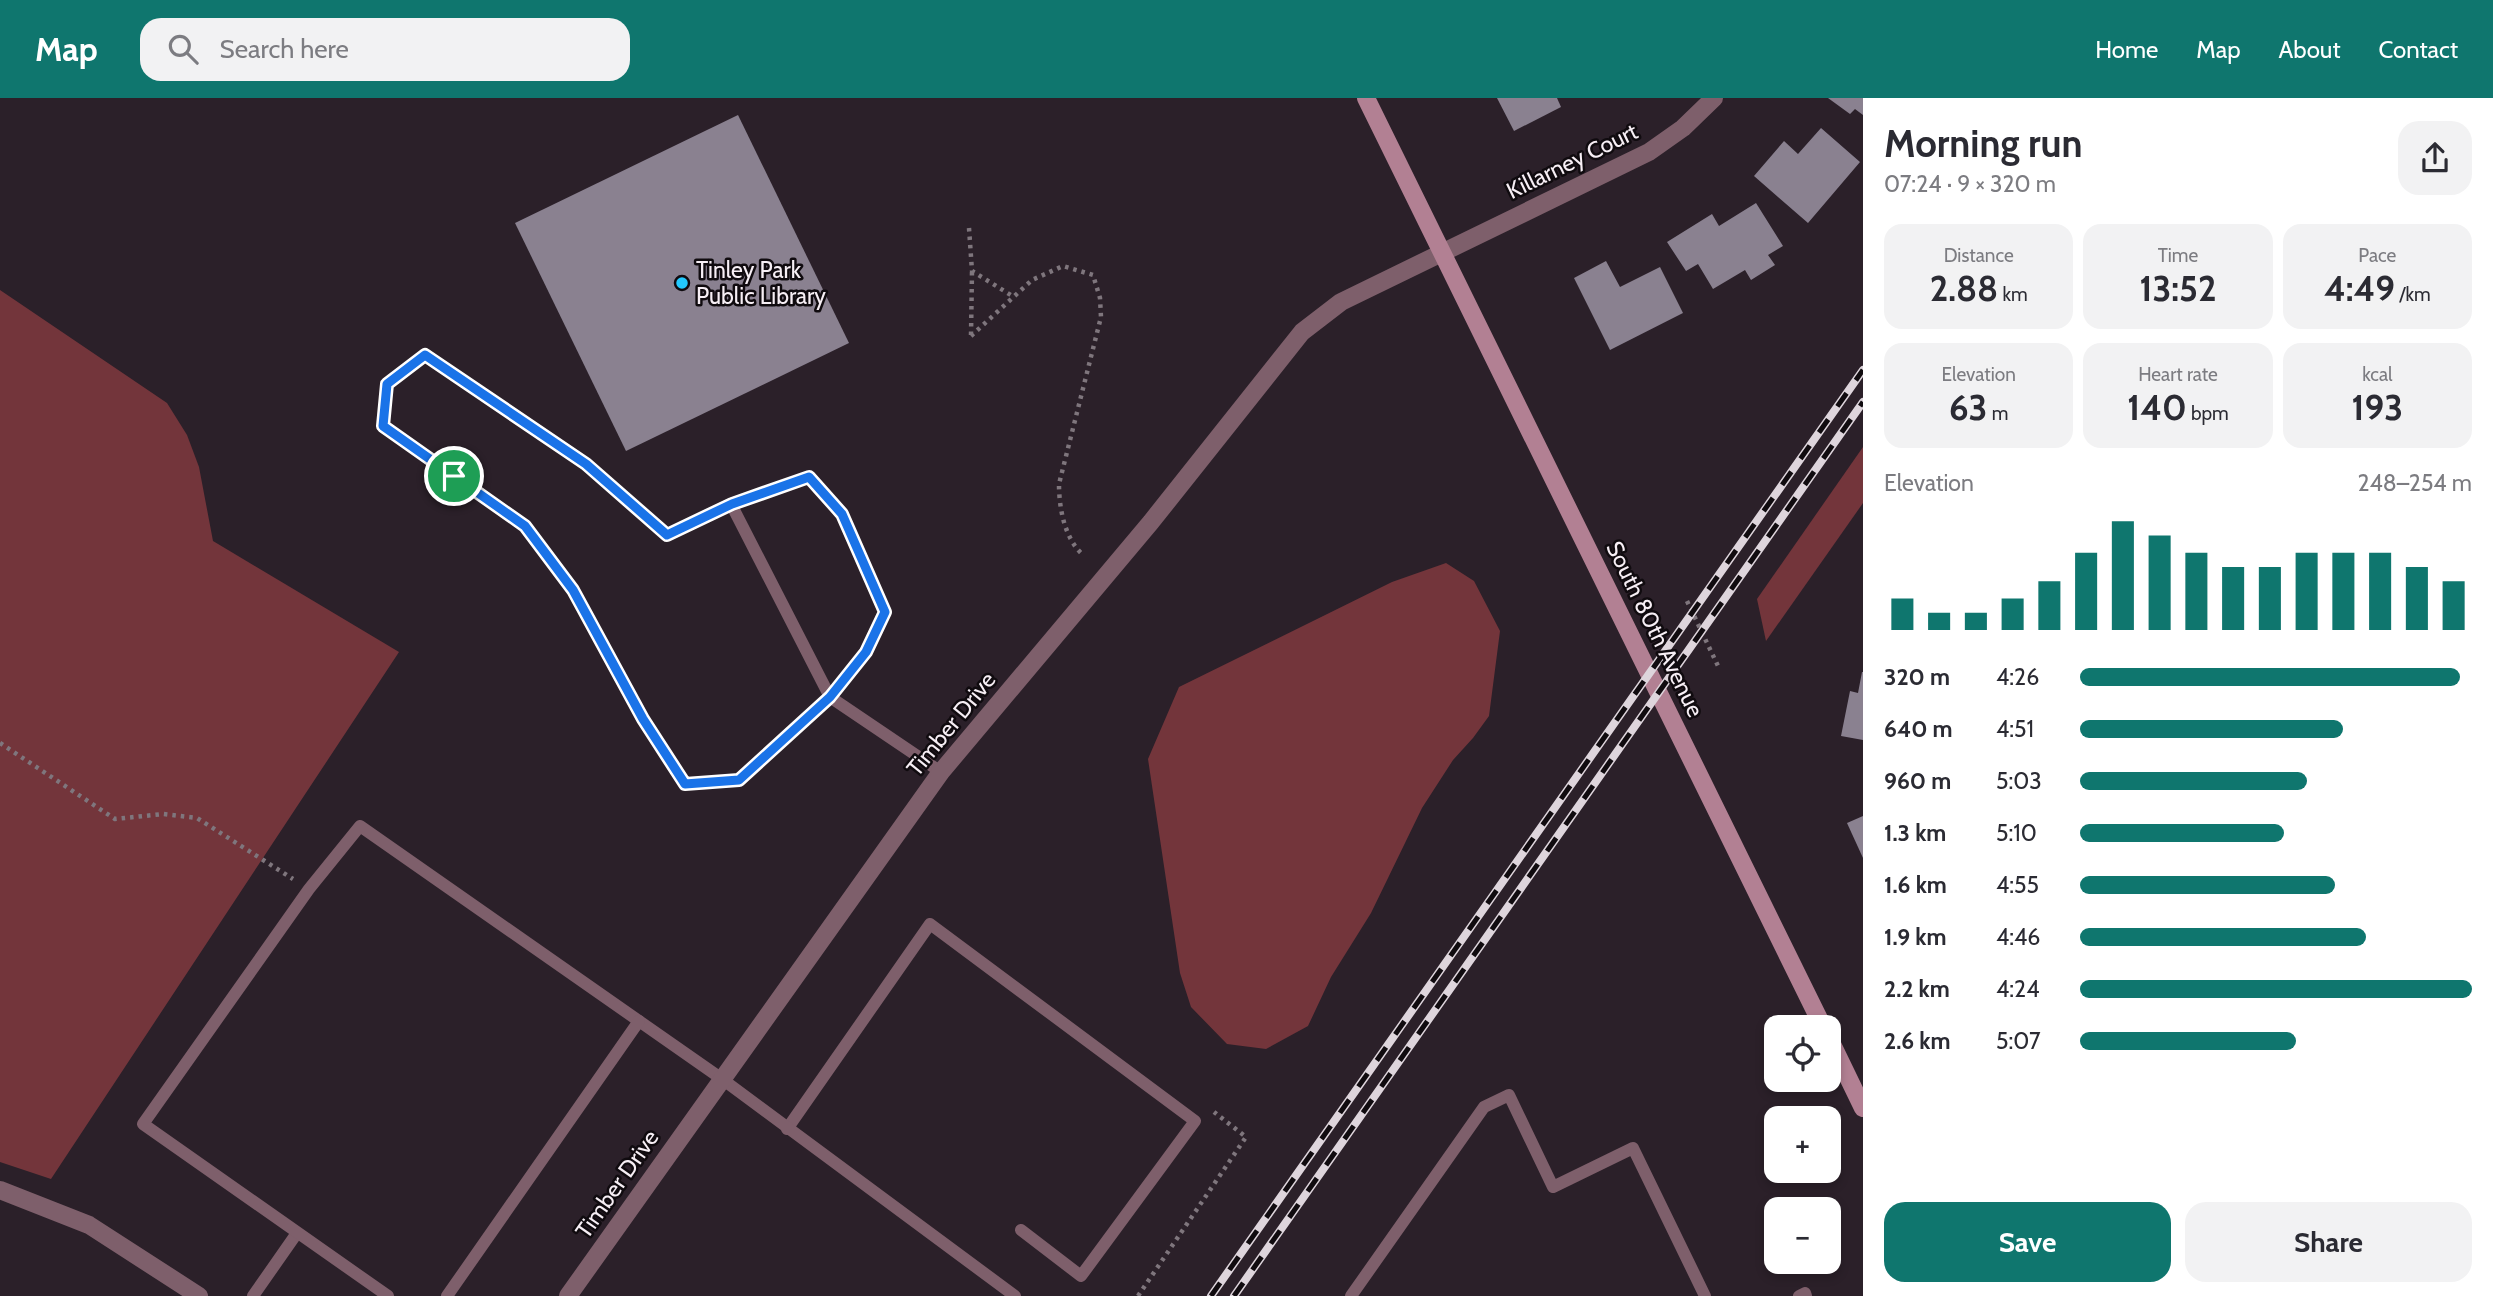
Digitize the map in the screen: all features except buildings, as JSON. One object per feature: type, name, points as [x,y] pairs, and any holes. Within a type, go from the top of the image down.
[{"type":"street","name":"South 80th Avenue","points":[[1366,98],[1818,1015]]},
{"type":"street","name":"Killarney Court","points":[[1441,253],[1649,152],[1682,128],[1707,101]]},
{"type":"street","name":"Timber Drive","points":[[568,1296],[941,772],[1151,522],[1302,332],[1341,302],[1441,253]]},
{"type":"street","points":[[1841,1063],[1863,1108]]},
{"type":"street","points":[[0,1190],[89,1225],[199,1296]]},
{"type":"lane","points":[[425,355],[586,464],[667,535],[732,504],[809,477],[842,514],[885,612],[866,652],[830,697],[739,780],[685,784],[643,719],[573,590],[525,526],[383,426],[387,384],[425,355]]},
{"type":"lane","points":[[732,504],[830,697],[941,772]]},
{"type":"lane","points":[[388,1296],[143,1125],[309,889],[360,826],[722,1079],[1015,1296]]},
{"type":"lane","points":[[787,1129],[930,924],[1195,1121],[1081,1276],[1021,1230]]},
{"type":"lane","points":[[446,1296],[639,1021]]},
{"type":"lane","points":[[1351,1296],[1484,1107],[1509,1095],[1553,1187],[1633,1148],[1705,1296]]},
{"type":"lane","points":[[253,1296],[297,1233]]},
{"type":"lane","points":[[1799,1296],[1805,1293],[1806,1296]]},
{"type":"path","points":[[969,228],[972,271],[971,336],[1032,280],[1063,266],[1093,275],[1100,298],[1101,317],[1059,484],[1059,504],[1073,545],[1082,554]]},
{"type":"path","points":[[972,271],[1014,297]]},
{"type":"path","points":[[1687,601],[1720,668]]},
{"type":"path","points":[[0,743],[114,818],[163,814],[197,818],[309,889]]},
{"type":"path","points":[[1138,1296],[1246,1137],[1213,1111]]},
{"type":"shaded area","points":[[0,290],[167,403],[187,435],[199,467],[213,541],[399,652],[51,1179],[0,1162]]},
{"type":"shaded area","points":[[1863,447],[1863,503],[1766,641],[1757,599]]},
{"type":"shaded area","points":[[1446,563],[1474,581],[1500,631],[1489,716],[1453,760],[1422,808],[1371,913],[1331,977],[1308,1026],[1266,1049],[1227,1044],[1191,1007],[1180,973],[1148,759],[1179,687],[1392,582]]},
{"type":"railway","points":[[1211,1296],[1863,370]]},
{"type":"railway","points":[[1234,1296],[1863,402]]},
{"type":"place","name":"Tinley Park Public Library","points":[[682,283]]},
{"type":"route","points":[[425,355],[586,464],[667,535],[732,504],[809,477],[842,514],[885,612],[866,652],[830,697],[739,780],[685,784],[643,719],[573,590],[525,526],[454,476],[383,426],[387,384],[425,355]]}]
